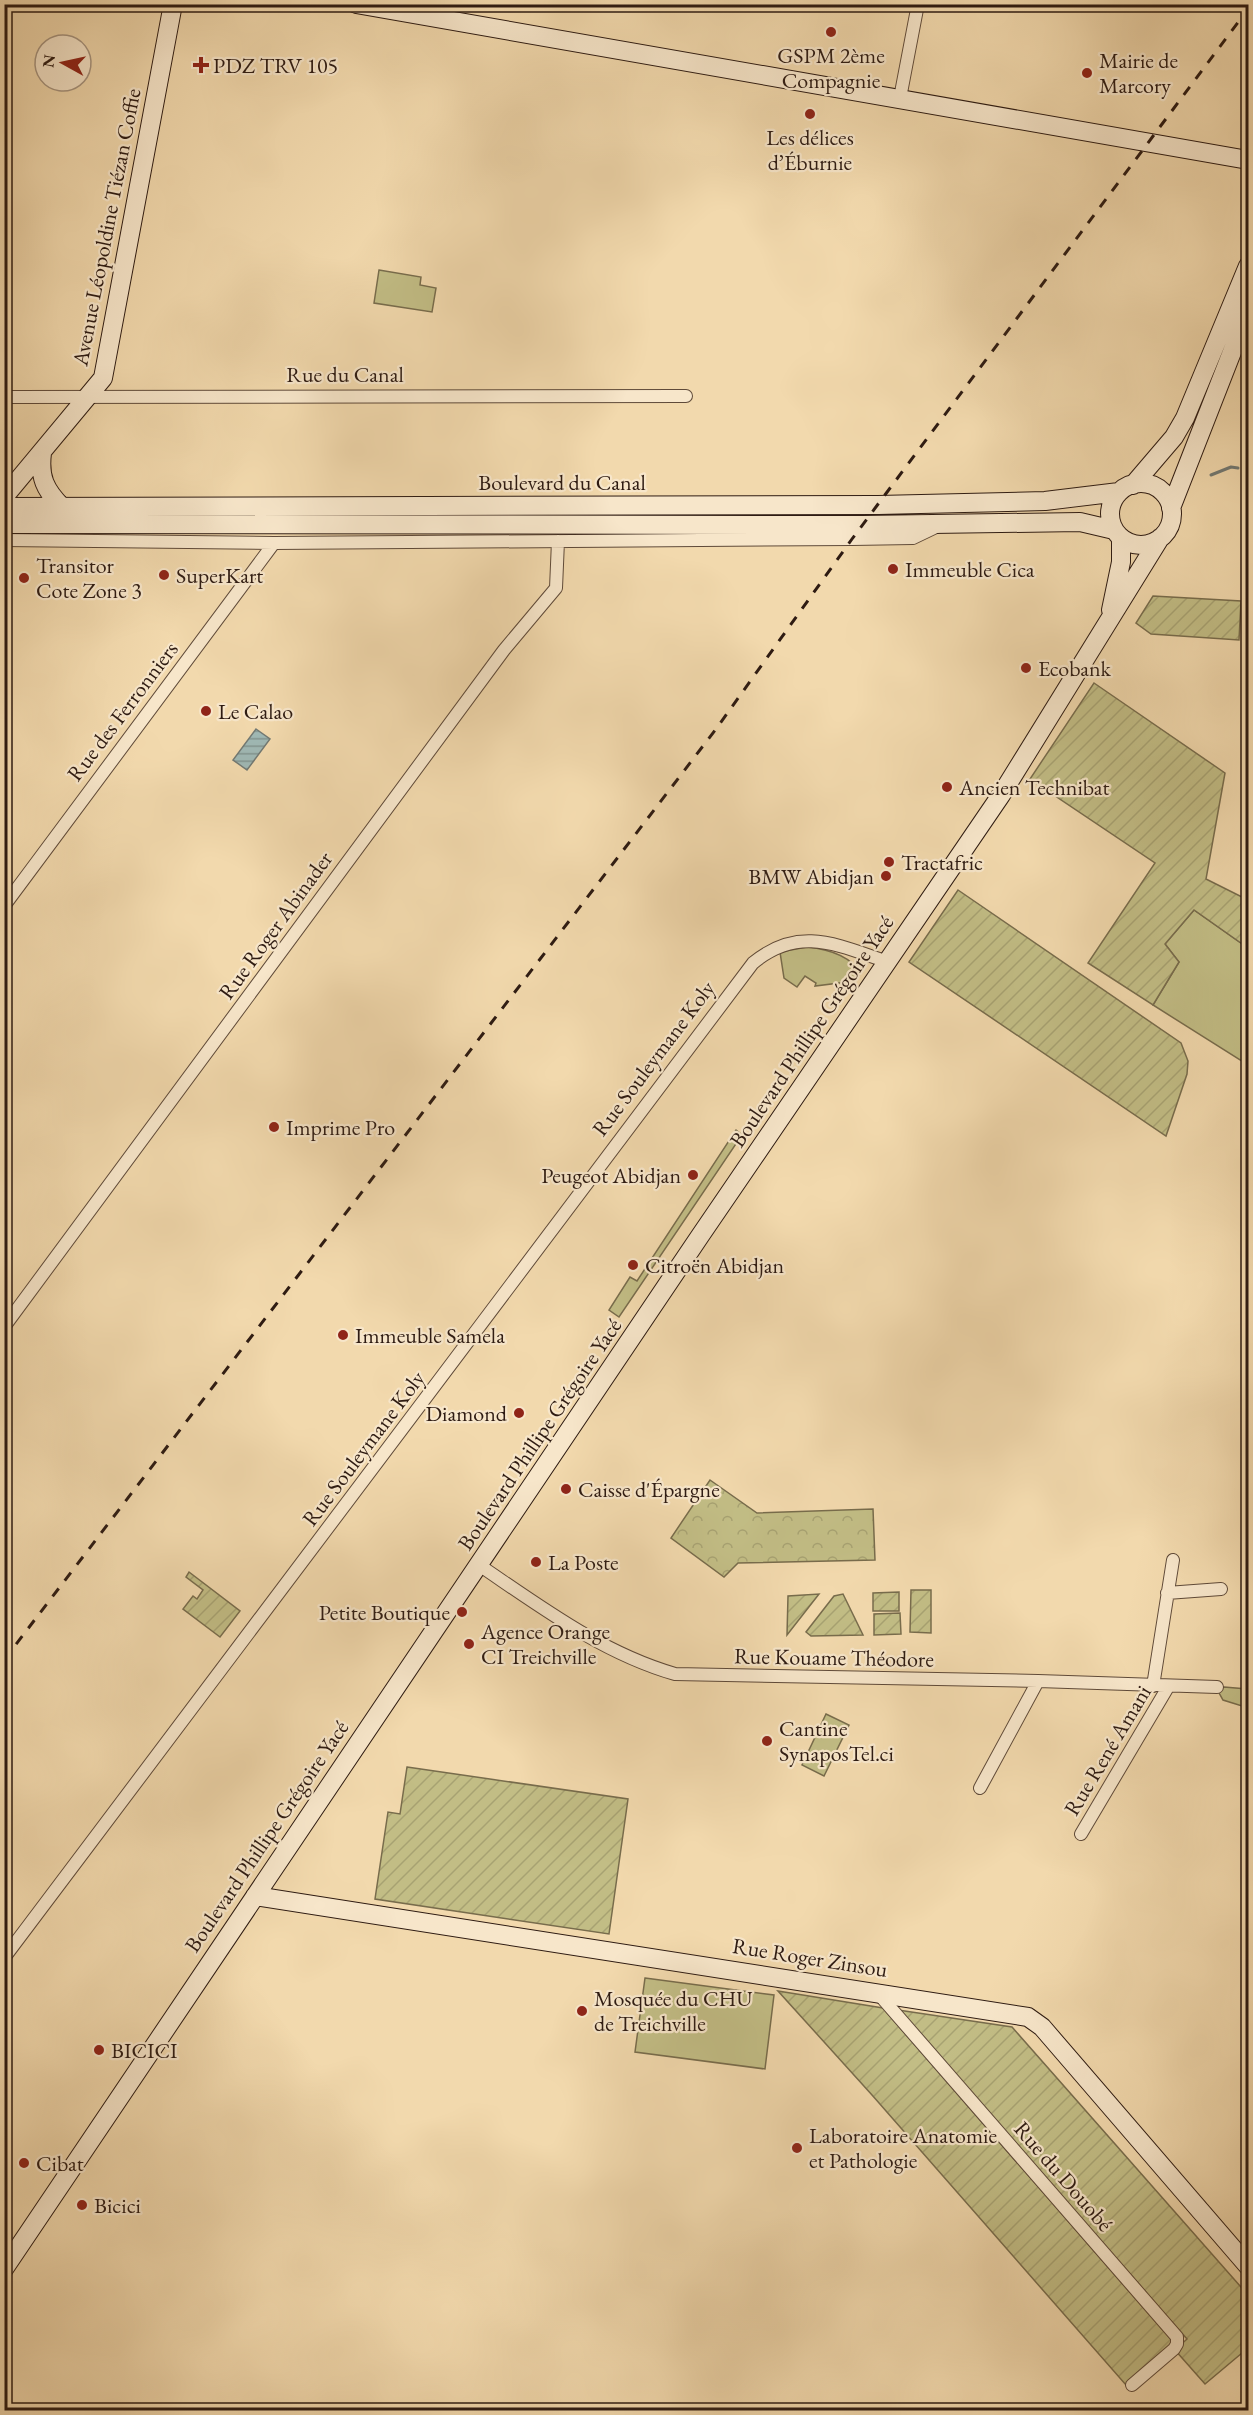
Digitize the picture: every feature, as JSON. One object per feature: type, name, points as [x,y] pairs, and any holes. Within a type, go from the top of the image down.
[{"type":"main road","name":"Avenue Léopoldine Tiézan Coffie","points":[[4,497],[103,378],[173,4]]},
{"type":"main road","points":[[356,4],[1248,160]]},
{"type":"main road","points":[[1248,266],[1185,418],[1174,437],[1126,488],[1110,510],[1118,534],[1128,543],[1145,545],[1160,538],[1170,524],[1171,508],[1248,311]]},
{"type":"main road","points":[[42,453],[40,470],[42,482],[49,494],[62,507]]},
{"type":"main road","points":[[1126,488],[1143,483],[1161,491],[1171,508]]},
{"type":"main road","name":"Boulevard du Canal","points":[[4,507],[878,505],[1045,501],[1126,488]]},
{"type":"main road","name":"Boulevard du Canal","points":[[4,524],[1080,522],[1118,534]]},
{"type":"main road","name":"Boulevard Phillipe Grégoire Yacé","points":[[1108,623],[1119,575],[1118,534]]},
{"type":"main road","name":"Boulevard Phillipe Grégoire Yacé","points":[[4,2269],[1001,795],[1160,538]]},
{"type":"main road","name":"Rue Roger Zinsou","points":[[255,1896],[1028,2017],[1042,2027],[1248,2266]]},
{"type":"street","points":[[900,98],[918,4]]},
{"type":"street","name":"Rue du Canal","points":[[4,397],[686,396]]},
{"type":"street","name":"Boulevard du Canal","points":[[8,541],[274,543],[910,538],[945,524]]},
{"type":"street","name":"Rue Roger Abinader","points":[[4,1327],[504,650],[556,588],[558,541]]},
{"type":"street","name":"Rue des Ferronniers","points":[[4,906],[274,543]]},
{"type":"street","name":"Rue Souleymane Koly","points":[[4,1958],[753,963],[774,947],[808,939],[888,962]]},
{"type":"street","points":[[1153,1686],[1173,1560]]},
{"type":"street","name":"Rue Kouame Théodore","points":[[479,1565],[594,1640],[639,1662],[675,1674],[1217,1687]]},
{"type":"street","points":[[1167,1593],[1221,1589]]},
{"type":"street","points":[[980,1788],[1038,1681]]},
{"type":"street","name":"Rue René Amani","points":[[1081,1834],[1168,1687]]},
{"type":"street","name":"Rue du Douobé","points":[[876,1992],[1177,2337],[1178,2344],[1174,2349],[1132,2385]]},
{"type":"green space","points":[[379,270],[421,277],[420,285],[436,288],[432,312],[374,303]]},
{"type":"green space","points":[[1153,596],[1241,601],[1239,640],[1151,634],[1136,623]]},
{"type":"green space","points":[[1094,683],[1225,773],[1206,879],[1248,900],[1248,948],[1194,910],[1165,944],[1179,962],[1153,1005],[1088,963],[1155,863],[1030,779]]},
{"type":"green space","points":[[958,890],[1181,1043],[1188,1061],[1187,1074],[1166,1136],[909,962]]},
{"type":"green space","points":[[1194,910],[1248,948],[1248,1065],[1153,1005],[1179,962],[1165,944]]},
{"type":"green space","points":[[807,947],[822,949],[844,957],[860,973],[855,981],[815,986],[816,983],[805,976],[797,987],[784,978],[780,952]]},
{"type":"green space","points":[[736,1130],[742,1135],[619,1317],[609,1310],[630,1277],[637,1281]]},
{"type":"green space","points":[[710,1480],[757,1513],[873,1509],[875,1560],[738,1563],[724,1577],[671,1538]]},
{"type":"green space","points":[[189,1572],[240,1611],[220,1637],[183,1609],[193,1596],[197,1599],[203,1590],[186,1577]]},
{"type":"green space","points":[[911,1590],[931,1590],[931,1633],[910,1632]]},
{"type":"green space","points":[[899,1592],[899,1611],[873,1611],[873,1593]]},
{"type":"green space","points":[[819,1594],[787,1635],[788,1596]]},
{"type":"green space","points":[[843,1594],[863,1635],[811,1636],[806,1632],[834,1596]]},
{"type":"green space","points":[[900,1613],[901,1634],[874,1635],[874,1614]]},
{"type":"green space","points":[[1224,1687],[1247,1689],[1248,1703],[1242,1706],[1223,1700],[1218,1691]]},
{"type":"green space","points":[[826,1714],[849,1725],[824,1776],[802,1765]]},
{"type":"green space","points":[[407,1767],[628,1799],[609,1934],[375,1899],[388,1812],[400,1814]]},
{"type":"green space","points":[[645,1978],[774,1995],[765,2069],[635,2052]]},
{"type":"green space","points":[[778,1991],[883,2008],[1174,2343],[1126,2385]]},
{"type":"green space","points":[[898,2010],[1012,2027],[1248,2295],[1248,2348],[1205,2384],[1175,2350],[1187,2339]]},
{"type":"water","points":[[256,729],[270,739],[247,770],[233,760]]},
{"type":"waterway","points":[[1211,475],[1231,467],[1238,468]]},
{"type":"railway","points":[[4,1660],[716,729],[852,539],[1248,9]]},
{"type":"place","name":"GSPM 2ème Compagnie","points":[[831,32]]},
{"type":"place","name":"PDZ TRV 105","points":[[201,65]]},
{"type":"place","name":"Mairie de Marcory","points":[[1087,73]]},
{"type":"place","name":"Les délices d’Éburnie","points":[[810,114]]},
{"type":"place","name":"Immeuble Cica","points":[[893,569]]},
{"type":"place","name":"SuperKart","points":[[164,575]]},
{"type":"place","name":"Transitor Cote Zone 3","points":[[24,578]]},
{"type":"place","name":"Ecobank","points":[[1026,668]]},
{"type":"place","name":"Le Calao","points":[[206,711]]},
{"type":"place","name":"Ancien Technibat","points":[[947,787]]},
{"type":"place","name":"Tractafric","points":[[889,862]]},
{"type":"place","name":"BMW Abidjan","points":[[886,876]]},
{"type":"place","name":"Imprime Pro","points":[[274,1127]]},
{"type":"place","name":"Peugeot Abidjan","points":[[693,1175]]},
{"type":"place","name":"Citroën Abidjan","points":[[633,1265]]},
{"type":"place","name":"Immeuble Samela","points":[[343,1335]]},
{"type":"place","name":"Diamond","points":[[519,1413]]},
{"type":"place","name":"Caisse d'Épargne","points":[[566,1489]]},
{"type":"place","name":"La Poste","points":[[536,1562]]},
{"type":"place","name":"Petite Boutique","points":[[462,1612]]},
{"type":"place","name":"Agence Orange CI Treichville","points":[[469,1644]]},
{"type":"place","name":"Cantine SynaposTel.ci","points":[[767,1741]]},
{"type":"place","name":"Mosquée du CHU de Treichville","points":[[582,2011]]},
{"type":"place","name":"BICICI","points":[[99,2050]]},
{"type":"place","name":"Laboratoire Anatomie et Pathologie","points":[[797,2148]]},
{"type":"place","name":"Cibat","points":[[24,2163]]},
{"type":"place","name":"Bicici","points":[[82,2205]]}]
